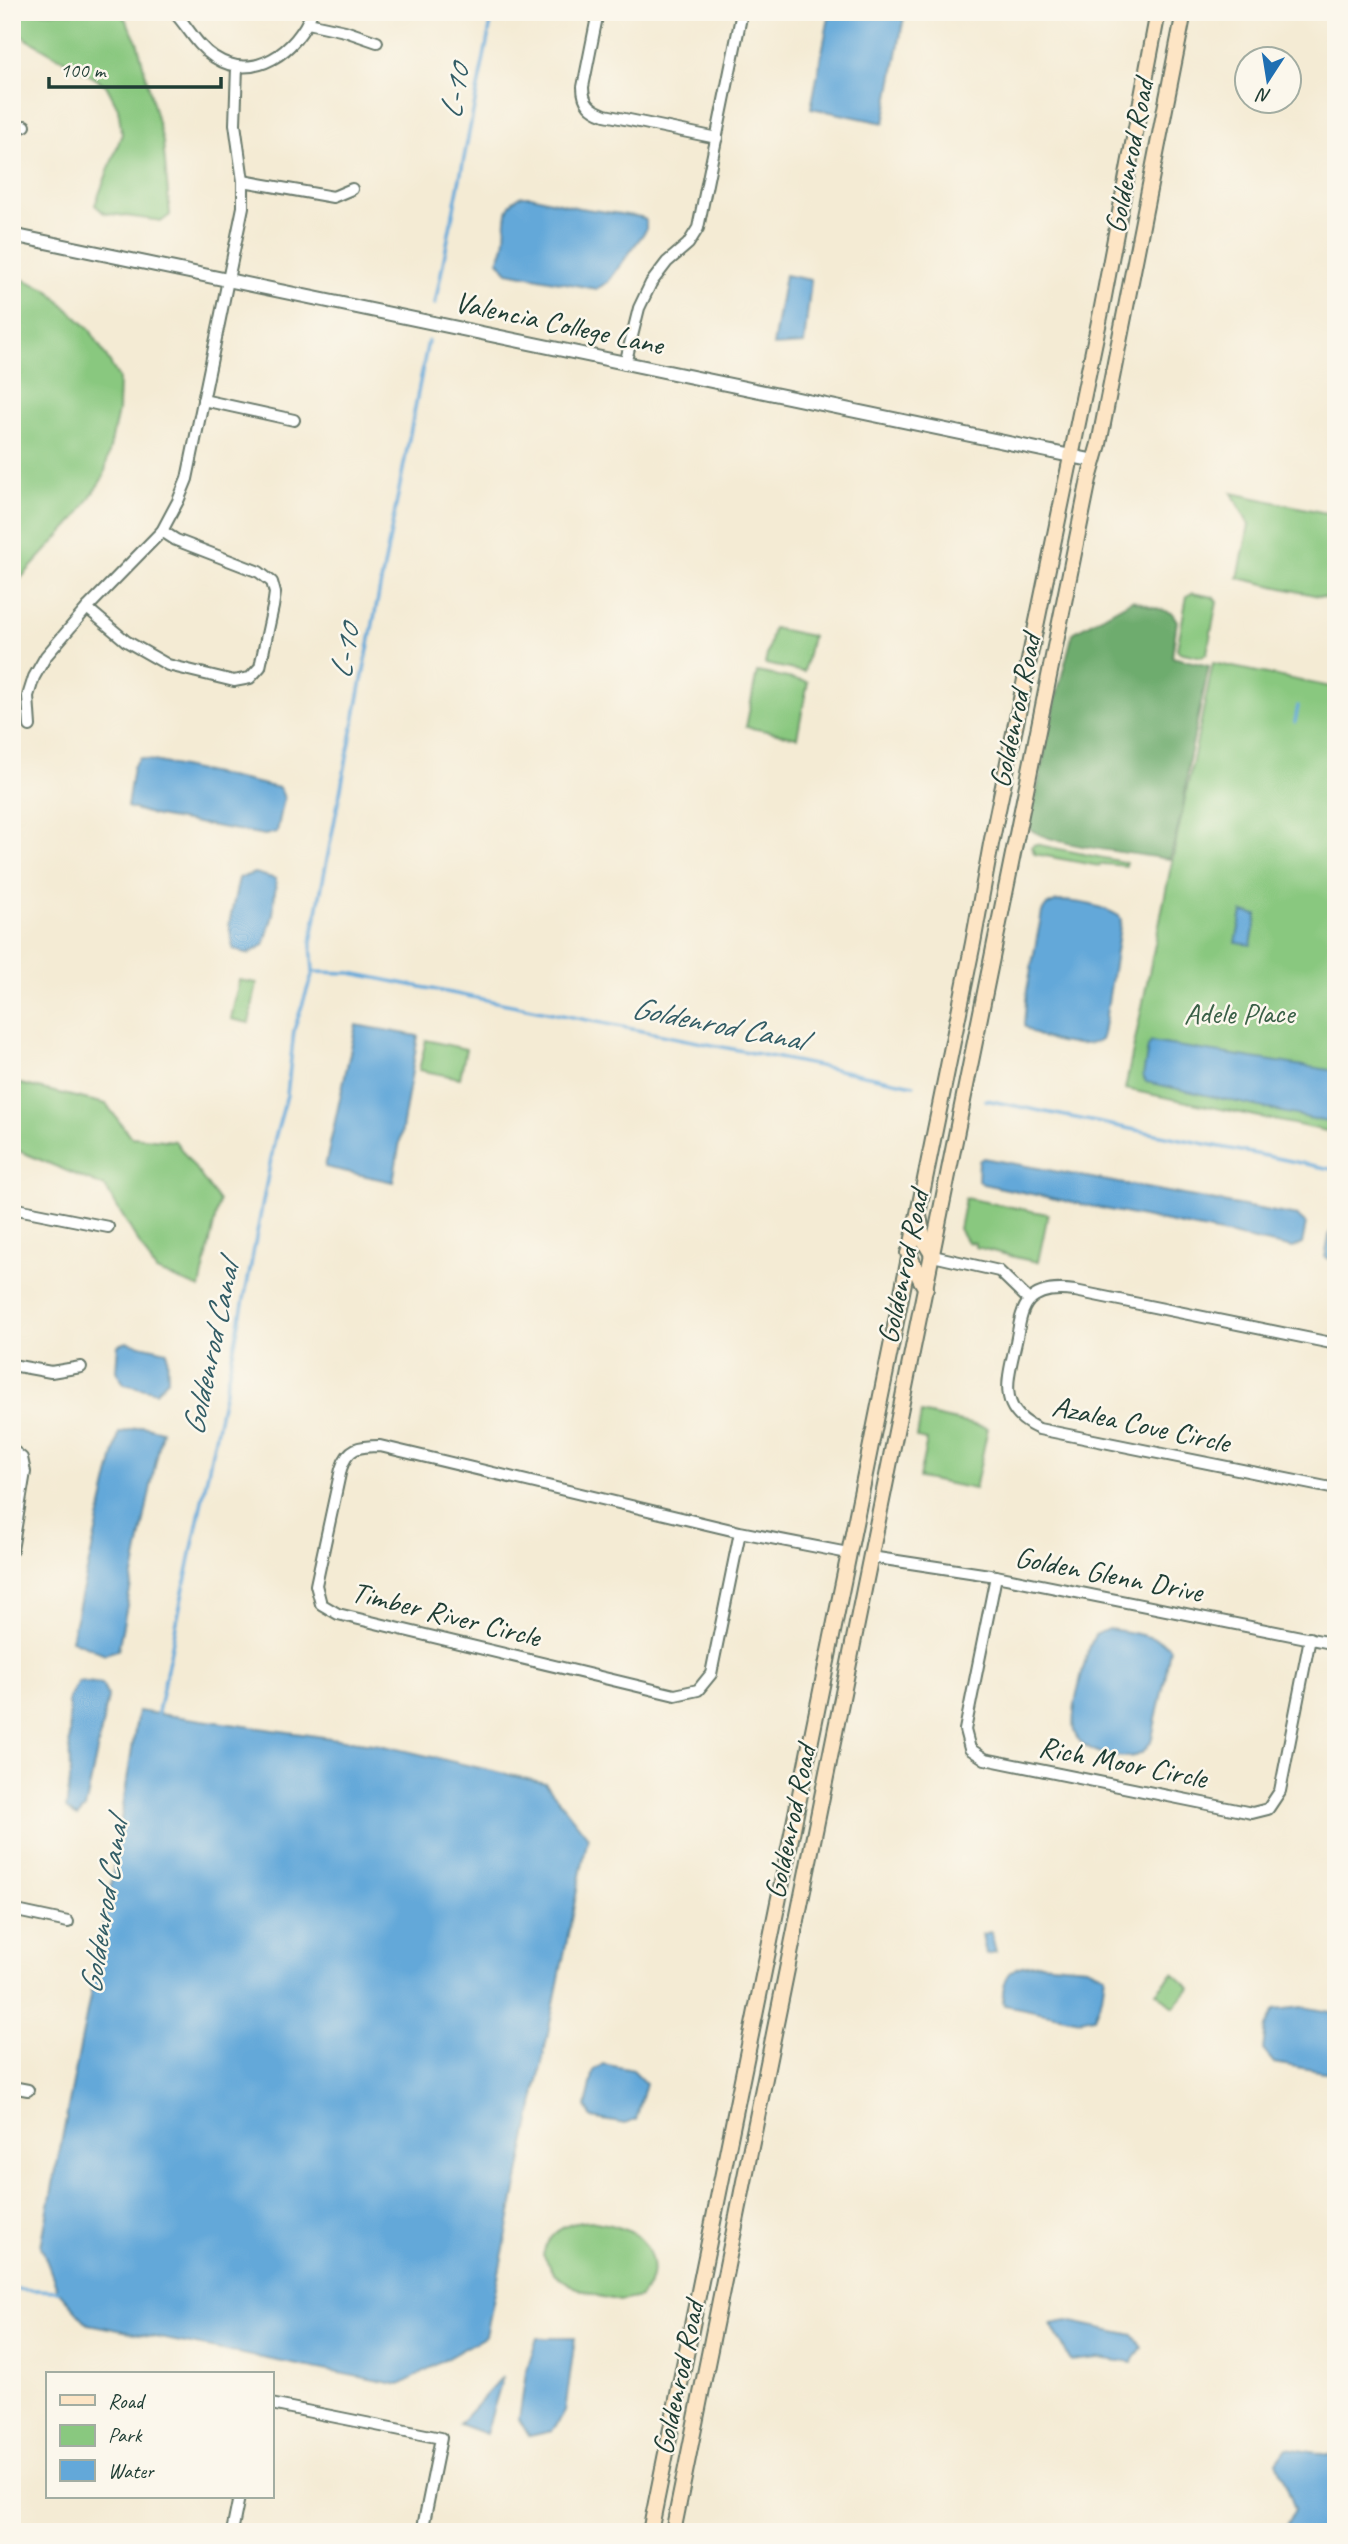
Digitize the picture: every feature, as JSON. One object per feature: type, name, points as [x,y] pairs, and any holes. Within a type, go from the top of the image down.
[{"type":"main road","name":"Goldenrod Road","points":[[650,2532],[991,844],[1072,457],[1158,12]]},
{"type":"main road","name":"Goldenrod Road","points":[[673,2532],[1184,12]]},
{"type":"main road","points":[[1151,51],[1158,76],[1169,88]]},
{"type":"main road","points":[[991,844],[1002,871],[1008,875]]},
{"type":"main road","points":[[917,1211],[922,1223],[924,1241],[933,1256]]},
{"type":"main road","points":[[908,1254],[918,1270],[919,1281],[926,1288]]},
{"type":"main road","points":[[695,2309],[702,2330],[713,2340]]},
{"type":"main road","points":[[686,2350],[695,2360],[698,2378],[704,2384]]},
{"type":"street","points":[[174,12],[198,43],[215,57],[237,67],[262,64],[278,57],[302,35],[310,18],[377,42]]},
{"type":"street","points":[[598,12],[583,87],[589,107],[606,115],[717,138]]},
{"type":"street","points":[[625,364],[639,308],[651,283],[667,262],[688,244],[698,228],[743,12]]},
{"type":"street","points":[[30,726],[28,696],[34,677],[46,656],[162,531],[187,479],[243,206],[243,181],[235,124],[237,67]]},
{"type":"street","points":[[12,131],[26,127]]},
{"type":"street","points":[[243,181],[333,197],[352,189]]},
{"type":"street","name":"Valencia College Lane","points":[[12,235],[1095,461]]},
{"type":"street","points":[[204,400],[295,420]]},
{"type":"street","points":[[88,608],[126,641],[168,665],[234,681],[245,680],[254,675],[262,660],[274,607],[275,593],[272,582],[259,572],[176,540],[162,531]]},
{"type":"street","points":[[12,1208],[108,1227]]},
{"type":"street","points":[[933,1256],[999,1270],[1029,1300],[1054,1290],[1075,1291],[1336,1344]]},
{"type":"street","name":"Azalea Cove Circle","points":[[1029,1300],[1021,1320],[1006,1387],[1012,1409],[1026,1423],[1039,1429],[1336,1489]]},
{"type":"street","points":[[12,1365],[51,1373],[80,1367]]},
{"type":"street","name":"Timber River Circle","points":[[740,1532],[711,1674],[698,1690],[675,1695],[338,1614],[321,1604],[316,1585],[341,1469],[345,1457],[361,1446],[380,1446],[740,1532],[848,1553]]},
{"type":"street","points":[[12,1450],[22,1458],[25,1472],[12,1550]]},
{"type":"street","name":"Golden Glenn Drive","points":[[872,1558],[996,1576],[1336,1644]]},
{"type":"street","name":"Rich Moor Circle","points":[[996,1576],[965,1730],[970,1749],[985,1759],[1252,1813],[1268,1809],[1280,1791],[1310,1638]]},
{"type":"street","points":[[12,1910],[68,1922]]},
{"type":"street","points":[[12,2087],[28,2090]]},
{"type":"street","points":[[273,2404],[441,2438],[422,2532]]},
{"type":"street","points":[[232,2532],[239,2498]]},
{"type":"green space","points":[[13,12],[122,13],[137,41],[163,142],[170,215],[162,221],[104,213],[95,205],[122,134],[118,108],[106,85],[20,35]]},
{"type":"green space","points":[[12,275],[47,289],[90,330],[119,378],[118,411],[104,476],[77,517],[12,588]]},
{"type":"green space","points":[[1232,493],[1336,515],[1336,600],[1238,578],[1249,525]]},
{"type":"green space","points":[[1192,593],[1213,597],[1217,602],[1207,653],[1202,657],[1179,652],[1177,649],[1187,596]]},
{"type":"green space","points":[[1132,600],[1172,613],[1177,621],[1172,657],[1209,666],[1189,760],[1183,808],[1170,859],[1055,840],[1029,828],[1056,698],[1073,633]]},
{"type":"green space","points":[[773,628],[812,636],[804,672],[765,664]]},
{"type":"green space","name":"Adele Place","points":[[1213,663],[1336,688],[1336,1133],[1125,1089]]},
{"type":"green space","points":[[757,672],[808,682],[797,737],[746,727]]},
{"type":"green space","points":[[1035,844],[1123,862],[1126,866],[1099,866],[1035,854],[1031,847]]},
{"type":"green space","points":[[239,980],[257,983],[249,1023],[231,1019]]},
{"type":"green space","points":[[426,1040],[466,1049],[460,1078],[419,1070]]},
{"type":"green space","points":[[12,1082],[106,1104],[131,1137],[175,1141],[219,1201],[200,1288],[156,1271],[105,1187],[12,1148]]},
{"type":"green space","points":[[965,1198],[1048,1214],[1038,1262],[975,1247],[975,1243],[967,1242],[959,1229]]},
{"type":"green space","points":[[921,1413],[988,1428],[975,1489],[919,1478],[927,1440],[917,1438]]},
{"type":"green space","points":[[1173,1973],[1190,1988],[1174,2007],[1156,1992]]},
{"type":"green space","points":[[591,2221],[624,2229],[639,2238],[648,2249],[652,2276],[647,2289],[640,2297],[620,2301],[598,2296],[574,2287],[555,2274],[543,2255],[549,2240],[560,2229],[574,2223]]},
{"type":"water","points":[[830,12],[905,12],[884,123],[811,108]]},
{"type":"water","points":[[522,196],[641,217],[646,220],[646,230],[608,282],[596,289],[508,272],[498,261],[504,245],[506,217],[510,204]]},
{"type":"water","points":[[785,275],[811,280],[804,344],[773,346]]},
{"type":"water","points":[[140,758],[280,788],[284,798],[277,832],[265,835],[157,816],[127,807],[133,767]]},
{"type":"water","points":[[255,873],[276,879],[273,915],[264,945],[248,954],[233,949],[229,924],[239,878]]},
{"type":"water","points":[[1057,901],[1097,906],[1119,916],[1121,920],[1103,1034],[1101,1040],[1094,1043],[1073,1044],[1049,1039],[1038,1036],[1024,1025],[1027,990],[1042,912],[1046,906]]},
{"type":"water","points":[[1242,912],[1257,915],[1251,945],[1236,943]]},
{"type":"water","points":[[356,1025],[418,1036],[393,1182],[325,1167]]},
{"type":"water","points":[[1151,1042],[1336,1071],[1336,1124],[1146,1082],[1143,1076]]},
{"type":"water","points":[[983,1158],[1297,1216],[1306,1224],[1302,1244],[1293,1248],[983,1184],[978,1180],[979,1161]]},
{"type":"water","points":[[1336,1229],[1336,1262],[1325,1257],[1330,1232]]},
{"type":"water","points":[[127,1342],[167,1351],[168,1379],[156,1392],[124,1384],[116,1371],[118,1345]]},
{"type":"water","points":[[142,1426],[162,1431],[118,1650],[105,1654],[71,1640],[119,1433]]},
{"type":"water","points":[[1108,1629],[1151,1638],[1170,1648],[1151,1742],[1142,1753],[1132,1756],[1113,1756],[1093,1750],[1084,1745],[1074,1731],[1077,1697],[1087,1654],[1095,1635]]},
{"type":"water","points":[[78,1681],[102,1684],[108,1697],[85,1809],[77,1817],[66,1809],[70,1781],[69,1698]]},
{"type":"water","points":[[138,1711],[380,1745],[545,1783],[588,1837],[486,2336],[400,2385],[88,2324],[58,2291],[41,2246],[107,1909]]},
{"type":"water","points":[[991,1932],[996,1952],[986,1954],[982,1934]]},
{"type":"water","points":[[1039,1963],[1087,1967],[1105,1975],[1102,1997],[1094,2017],[1080,2020],[1004,2005],[1004,1985],[1012,1971],[1021,1966]]},
{"type":"water","points":[[1303,2007],[1336,2013],[1336,2074],[1274,2063],[1263,2050],[1266,2026],[1275,2010]]},
{"type":"water","points":[[603,2064],[633,2070],[646,2083],[636,2120],[625,2124],[592,2118],[586,2107],[594,2070]]},
{"type":"water","points":[[1067,2321],[1133,2335],[1142,2347],[1132,2363],[1098,2358],[1071,2361],[1051,2324]]},
{"type":"water","points":[[537,2338],[575,2338],[565,2412],[552,2431],[529,2436],[519,2419],[526,2372]]},
{"type":"water","points":[[503,2376],[486,2434],[459,2424]]},
{"type":"water","points":[[1287,2448],[1336,2456],[1336,2532],[1283,2532],[1295,2509],[1277,2462]]},
{"type":"waterway","name":"L-10","points":[[435,304],[493,12]]},
{"type":"waterway","name":"Goldenrod Canal","points":[[157,1717],[275,1138],[287,1095],[294,1030],[313,972],[311,942],[428,341]]},
{"type":"waterway","points":[[1295,722],[1298,706]]},
{"type":"waterway","name":"Goldenrod Canal","points":[[313,972],[351,973],[914,1085]]},
{"type":"waterway","name":"Goldenrod Canal","points":[[986,1100],[1336,1170]]},
{"type":"waterway","name":"Goldenrod Canal","points":[[12,2289],[58,2291],[61,2288]]}]
